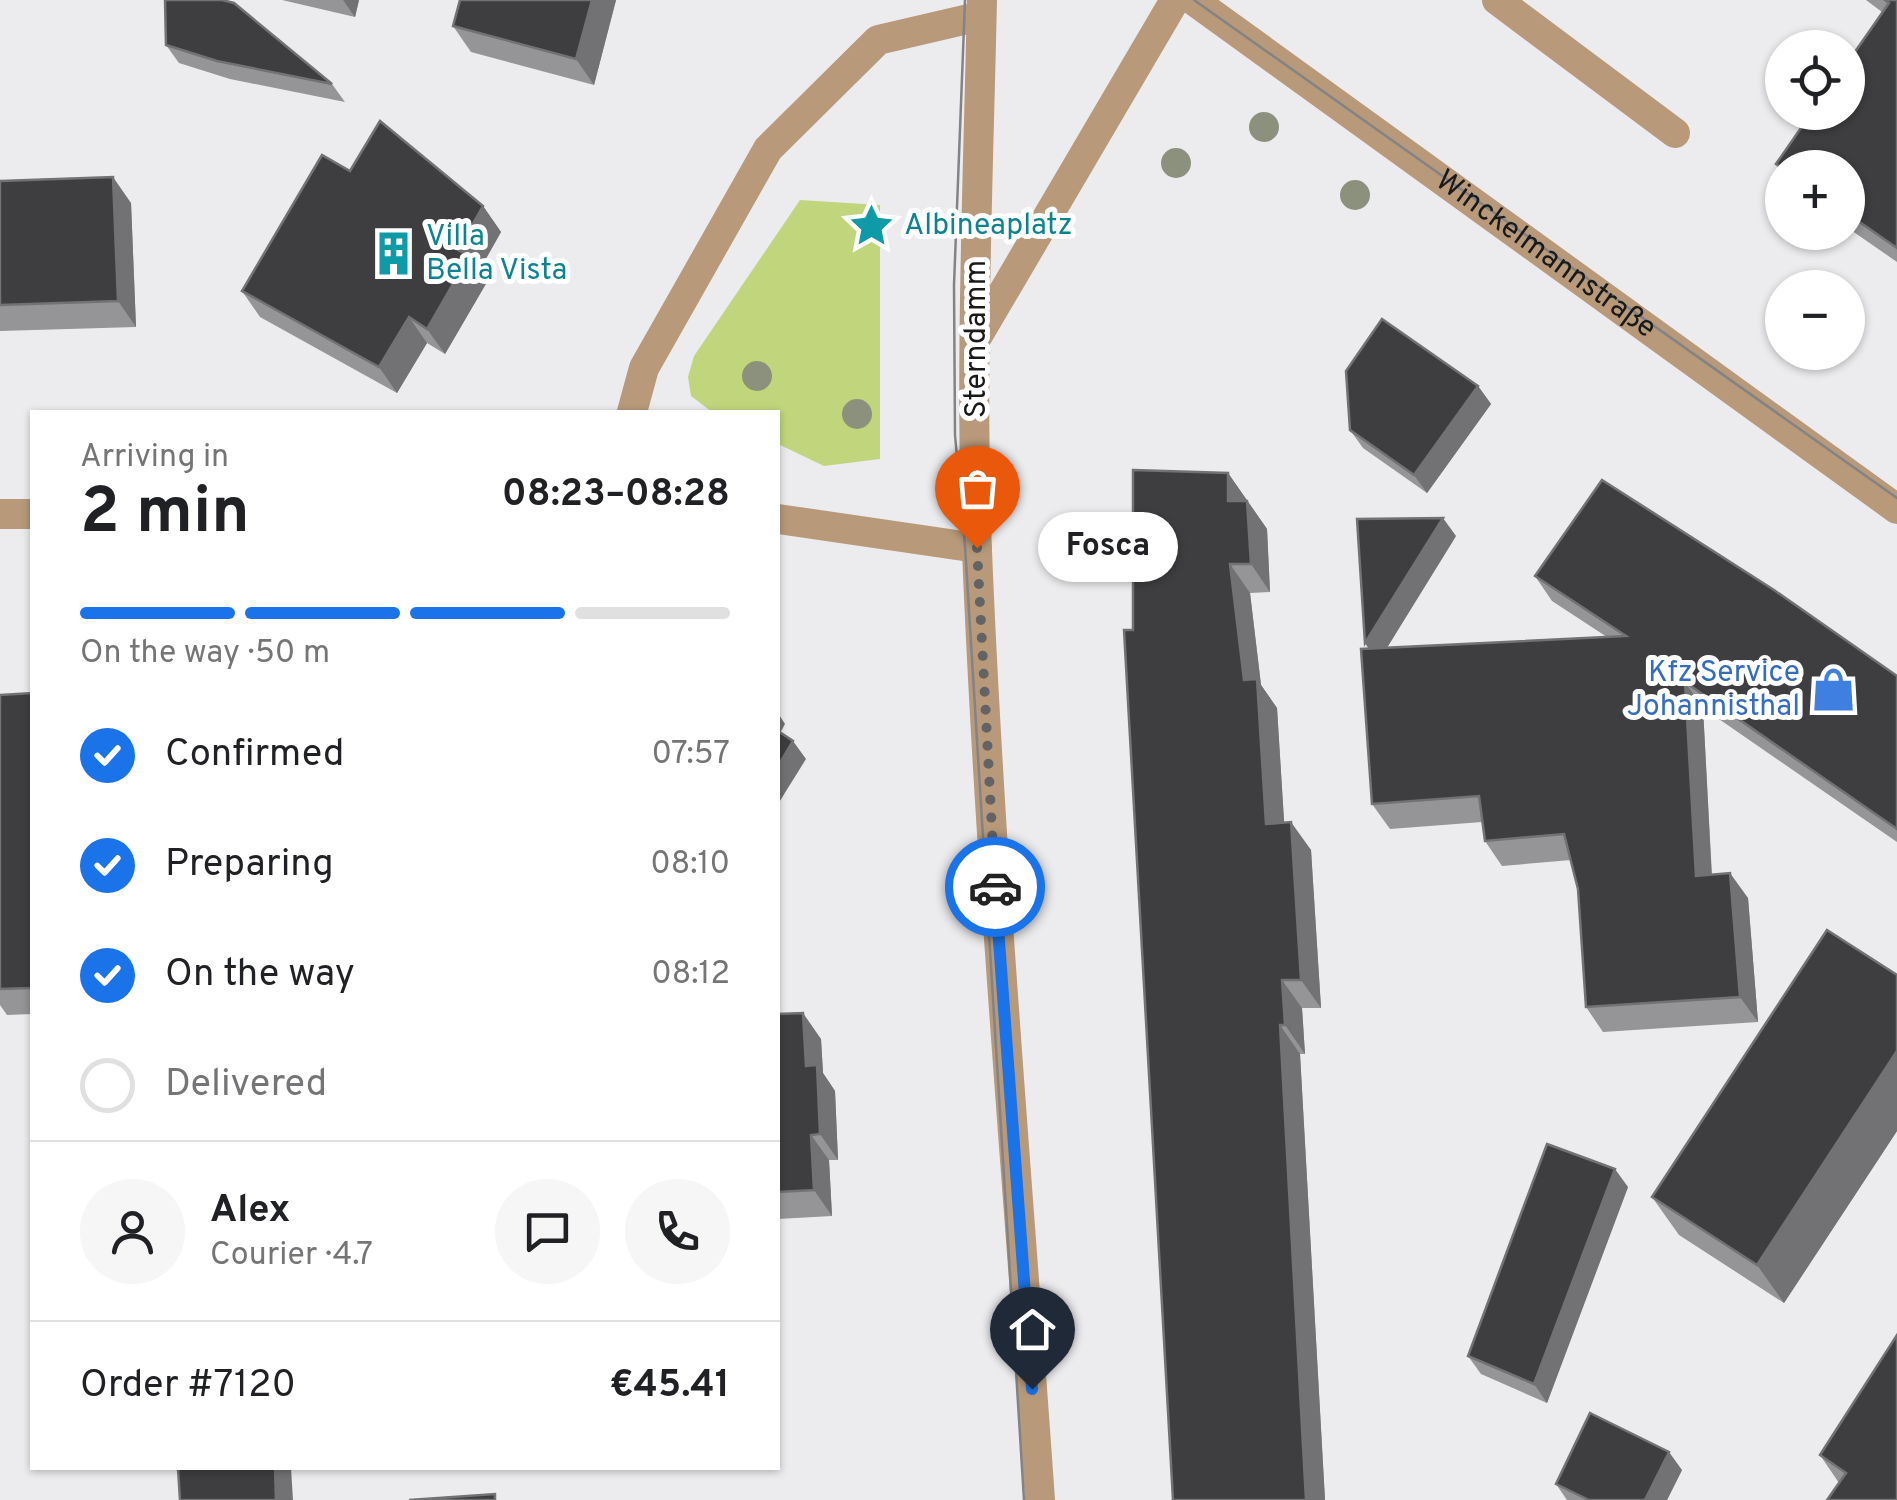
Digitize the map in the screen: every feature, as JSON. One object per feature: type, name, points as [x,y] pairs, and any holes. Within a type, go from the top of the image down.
[{"type":"street","points":[[975,339],[1174,0]]},
{"type":"street","name":"Winckelmannstraße","points":[[1193,0],[1897,508]]},
{"type":"street","points":[[1497,0],[1676,133]]},
{"type":"street","name":"Sterndamm","points":[[633,410],[644,368],[768,149],[878,40],[981,8],[975,339],[977,548],[999,963],[1040,1500]]},
{"type":"street","points":[[0,514],[30,514]]},
{"type":"street","points":[[780,519],[977,548]]},
{"type":"green space","points":[[800,200],[880,205],[880,459],[824,466],[780,445],[780,410],[709,410],[691,396],[688,377],[694,356]]},
{"type":"building","points":[[165,0],[234,3],[332,84],[217,61],[166,45]]},
{"type":"building","points":[[460,0],[592,0],[576,59],[453,26]]},
{"type":"building","points":[[1885,0],[1897,0],[1897,248],[1865,226],[1865,150],[1786,150],[1800,130],[1865,130],[1865,38],[1889,3]]},
{"type":"building","name":"Villa Bella Vista","points":[[380,121],[483,206],[458,250],[469,256],[427,329],[409,317],[379,367],[242,291],[322,155],[350,171]]},
{"type":"building","points":[[113,177],[118,301],[0,305],[0,181]]},
{"type":"building","points":[[1382,319],[1478,386],[1414,475],[1350,430],[1346,371]]},
{"type":"building","points":[[1133,470],[1228,473],[1228,501],[1247,501],[1251,564],[1230,564],[1244,680],[1257,679],[1266,824],[1291,822],[1301,980],[1282,980],[1285,1025],[1280,1025],[1306,1500],[1173,1500],[1124,630],[1133,630]]},
{"type":"building","points":[[1602,480],[1774,590],[1897,676],[1897,829],[1685,682],[1696,876],[1730,873],[1740,997],[1586,1007],[1578,889],[1564,834],[1485,841],[1479,796],[1372,804],[1361,649],[1626,636],[1535,576]]},
{"type":"building","points":[[1443,518],[1365,643],[1357,519]]},
{"type":"building","points":[[30,693],[30,988],[0,989],[0,695]]},
{"type":"building","points":[[780,732],[793,741],[780,763]]},
{"type":"building","points":[[1827,930],[1897,975],[1897,1051],[1757,1265],[1652,1197]]},
{"type":"building","points":[[803,1013],[806,1066],[817,1065],[820,1134],[811,1135],[814,1190],[780,1192],[780,1014]]},
{"type":"building","points":[[1547,1144],[1615,1169],[1534,1384],[1468,1356]]},
{"type":"building","points":[[1897,1335],[1897,1500],[1827,1500],[1846,1473],[1820,1455]]},
{"type":"building","points":[[1590,1413],[1669,1452],[1645,1500],[1589,1500],[1556,1484]]},
{"type":"building","points":[[178,1470],[275,1470],[276,1500],[180,1500]]},
{"type":"building","points":[[495,1494],[495,1500],[409,1500]]},
{"type":"tram line","points":[[965,0],[954,285],[955,435],[1024,1500]]},
{"type":"tram line","points":[[1194,0],[1897,498]]},
{"type":"way so far","points":[[977,548],[995,887]]},
{"type":"place","name":"Albineaplatz","points":[[871,226]]},
{"type":"place","name":"Villa Bella Vista","points":[[393,254]]},
{"type":"place","name":"Fosca","points":[[977,548]]},
{"type":"place","name":"Kfz Service Johannisthal","points":[[1833,690]]},
{"type":"route","points":[[995,887],[1032,1389]]}]
